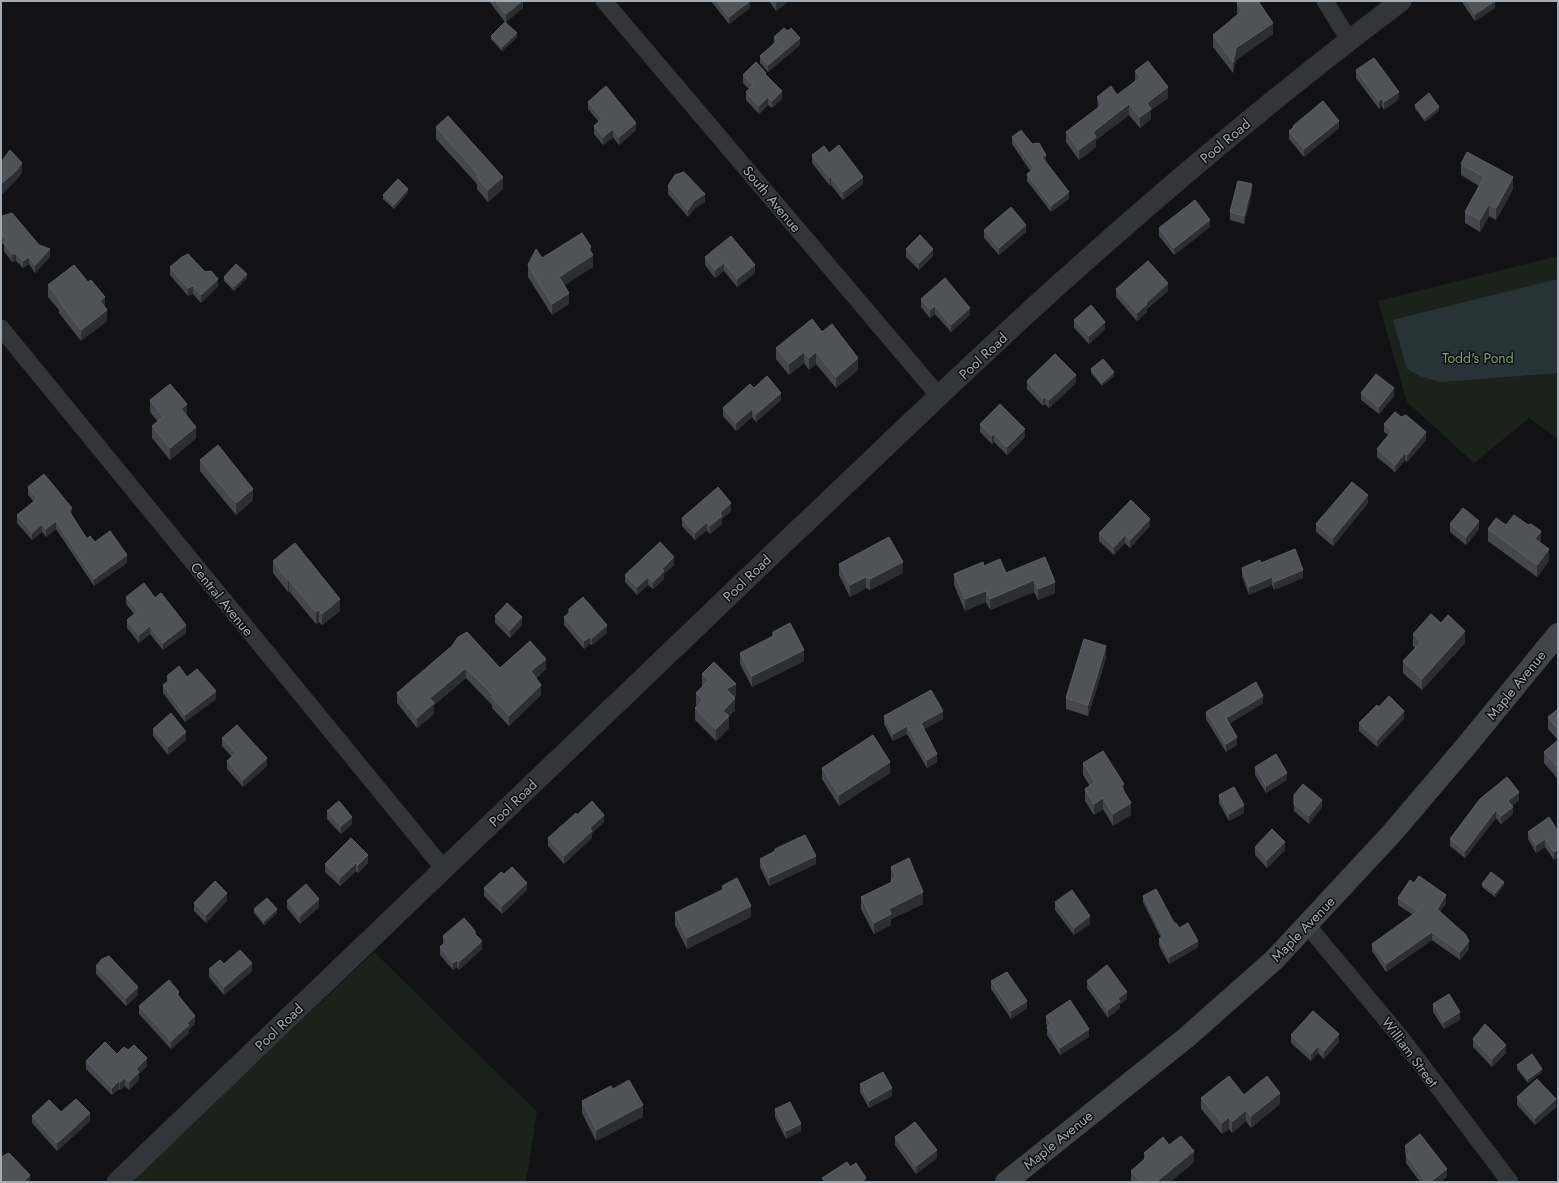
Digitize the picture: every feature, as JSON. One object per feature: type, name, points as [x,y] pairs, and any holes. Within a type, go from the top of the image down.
[{"type":"main road","name":"Maple Avenue","points":[[1006,1182],[1187,1037],[1274,960],[1393,832],[1467,746],[1558,634]]},
{"type":"street","name":"South Avenue","points":[[604,1],[939,396]]},
{"type":"street","points":[[1325,1],[1349,40]]},
{"type":"street","name":"Pool Road","points":[[117,1182],[939,396],[1037,305],[1131,221],[1279,96],[1401,1]]},
{"type":"street","name":"Central Avenue","points":[[1,328],[444,869]]},
{"type":"street","name":"William Street","points":[[1307,925],[1398,1034],[1510,1182]]},
{"type":"green space","name":"Todd's Pond","points":[[1558,256],[1558,439],[1529,418],[1474,463],[1407,402],[1378,301]]},
{"type":"green space","points":[[374,952],[537,1112],[526,1182],[131,1182]]},
{"type":"shaded area","name":"Todd's Pond","points":[[1558,279],[1558,373],[1440,382],[1420,376],[1407,369],[1393,320]]},
{"type":"building","points":[[495,1],[522,1],[506,14]]},
{"type":"building","points":[[716,1],[750,1],[729,17]]},
{"type":"building","points":[[1258,1],[1273,23],[1236,48],[1233,62],[1213,35],[1242,11],[1237,2]]},
{"type":"building","points":[[1467,1],[1495,1],[1475,14]]},
{"type":"building","points":[[505,22],[517,33],[502,47],[491,36]]},
{"type":"building","points":[[784,28],[788,31],[791,28],[800,38],[768,65],[760,56],[777,41],[774,37]]},
{"type":"building","points":[[1374,58],[1399,92],[1384,102],[1382,98],[1379,101],[1356,70]]},
{"type":"building","points":[[1148,61],[1168,87],[1147,103],[1151,109],[1140,117],[1129,104],[1093,132],[1096,137],[1079,150],[1066,132],[1103,104],[1097,97],[1111,86],[1117,95],[1141,77],[1135,71]]},
{"type":"building","points":[[756,62],[766,73],[765,74],[782,91],[772,101],[768,97],[759,106],[746,92],[753,85],[743,75]]},
{"type":"building","points":[[606,86],[636,123],[619,137],[613,129],[603,137],[594,126],[602,119],[588,102]]},
{"type":"building","points":[[1429,93],[1439,107],[1425,118],[1415,105]]},
{"type":"building","points":[[1323,101],[1339,121],[1304,149],[1289,131]]},
{"type":"building","points":[[448,116],[503,177],[488,190],[477,177],[478,174],[436,127]]},
{"type":"building","points":[[1021,130],[1032,144],[1039,143],[1046,155],[1042,157],[1069,192],[1051,206],[1027,174],[1034,169],[1012,137]]},
{"type":"building","points":[[839,145],[863,177],[843,192],[812,155],[824,146],[829,153]]},
{"type":"building","points":[[10,150],[22,163],[16,171],[1,184],[1,162]]},
{"type":"building","points":[[1467,152],[1513,177],[1496,208],[1489,204],[1480,220],[1465,212],[1484,177],[1461,164]]},
{"type":"building","points":[[684,172],[705,194],[694,201],[688,210],[668,186],[675,175]]},
{"type":"building","points":[[398,179],[408,189],[394,205],[383,195]]},
{"type":"building","points":[[1238,181],[1252,184],[1244,216],[1230,212]]},
{"type":"building","points":[[1195,200],[1210,220],[1174,248],[1159,228]]},
{"type":"building","points":[[1011,207],[1026,225],[999,248],[984,230]]},
{"type":"building","points":[[12,213],[39,245],[50,249],[35,265],[29,257],[23,261],[16,254],[12,254],[4,243],[6,240],[1,234],[1,218],[2,216]]},
{"type":"building","points":[[582,233],[591,247],[589,249],[593,255],[559,277],[569,293],[552,304],[528,265],[536,249],[542,258]]},
{"type":"building","points":[[920,235],[933,249],[919,263],[906,249]]},
{"type":"building","points":[[731,236],[755,265],[737,279],[724,263],[715,270],[705,257]]},
{"type":"building","points":[[188,254],[205,272],[211,271],[218,279],[201,295],[193,286],[188,288],[170,267]]},
{"type":"building","points":[[1148,261],[1168,283],[1137,313],[1116,289]]},
{"type":"building","points":[[236,264],[247,274],[234,287],[224,277]]},
{"type":"building","points":[[74,265],[88,282],[91,280],[105,297],[100,301],[107,310],[81,330],[48,285]]},
{"type":"building","points":[[945,278],[970,308],[951,325],[935,306],[930,310],[921,299]]},
{"type":"building","points":[[1091,305],[1105,322],[1089,336],[1074,320]]},
{"type":"building","points":[[812,319],[822,332],[832,324],[858,358],[836,377],[816,352],[809,358],[804,352],[789,364],[776,348]]},
{"type":"building","points":[[1055,354],[1076,375],[1049,400],[1045,397],[1043,399],[1027,381]]},
{"type":"building","points":[[1103,359],[1114,372],[1102,383],[1091,369]]},
{"type":"building","points":[[1376,374],[1394,388],[1379,407],[1361,393]]},
{"type":"building","points":[[767,376],[781,393],[756,414],[752,409],[736,423],[723,408],[750,384],[754,388]]},
{"type":"building","points":[[170,384],[187,404],[181,409],[196,427],[170,448],[152,426],[163,417],[150,400]]},
{"type":"building","points":[[1000,404],[1025,429],[1007,447],[994,434],[992,436],[980,424]]},
{"type":"building","points":[[1395,412],[1401,417],[1406,415],[1426,432],[1407,455],[1405,453],[1395,465],[1377,449],[1392,431],[1384,424]]},
{"type":"building","points":[[218,445],[253,489],[236,503],[200,460]]},
{"type":"building","points":[[44,474],[72,508],[69,511],[87,539],[90,536],[95,542],[110,531],[127,555],[94,579],[56,521],[46,529],[42,524],[32,533],[17,515],[37,499],[28,487]]},
{"type":"building","points":[[1352,482],[1368,495],[1333,538],[1316,524]]},
{"type":"building","points":[[718,487],[731,503],[720,513],[722,516],[710,526],[707,522],[695,533],[682,518]]},
{"type":"building","points":[[1131,500],[1150,519],[1130,540],[1125,535],[1114,547],[1099,533]]},
{"type":"building","points":[[1463,508],[1479,521],[1466,537],[1450,524]]},
{"type":"building","points":[[1514,515],[1528,525],[1531,524],[1541,531],[1535,539],[1549,549],[1537,565],[1488,529],[1496,518],[1506,525]]},
{"type":"building","points":[[889,537],[903,562],[870,579],[866,577],[850,585],[839,564]]},
{"type":"building","points":[[660,542],[674,557],[662,569],[664,571],[653,582],[648,577],[637,587],[625,575]]},
{"type":"building","points":[[295,543],[340,599],[322,614],[319,610],[316,612],[273,561]]},
{"type":"building","points":[[1295,549],[1303,570],[1274,582],[1272,577],[1249,587],[1242,568],[1260,560],[1261,563]]},
{"type":"building","points":[[1045,557],[1055,582],[1038,589],[1034,580],[990,599],[986,591],[965,599],[954,574],[983,562],[984,566],[1000,559],[1006,573]]},
{"type":"building","points":[[144,583],[155,598],[161,593],[186,625],[163,643],[150,626],[139,635],[127,620],[138,611],[126,597]]},
{"type":"building","points":[[583,597],[607,625],[592,638],[590,637],[584,641],[564,617],[569,613],[569,609]]},
{"type":"building","points":[[507,603],[522,617],[510,630],[495,616]]},
{"type":"building","points":[[1431,614],[1441,623],[1448,615],[1465,631],[1422,679],[1403,661],[1421,642],[1413,634]]},
{"type":"building","points":[[790,623],[804,650],[752,676],[740,653],[773,636],[773,632]]},
{"type":"building","points":[[467,632],[500,668],[530,641],[546,659],[531,671],[541,685],[509,716],[492,697],[493,695],[466,668],[430,698],[434,703],[417,718],[397,693],[452,646],[458,637]]},
{"type":"building","points":[[1084,639],[1106,646],[1088,705],[1066,698]]},
{"type":"building","points":[[714,662],[736,684],[726,689],[735,698],[723,711],[729,716],[716,729],[695,708],[703,700],[696,693],[709,680],[702,674]]},
{"type":"building","points":[[179,666],[187,677],[197,669],[216,691],[185,715],[163,685],[170,680],[167,676]]},
{"type":"building","points":[[1256,682],[1263,696],[1226,718],[1237,737],[1226,744],[1206,712]]},
{"type":"building","points":[[931,690],[943,711],[921,723],[937,754],[927,760],[907,726],[893,734],[884,716]]},
{"type":"building","points":[[1389,696],[1404,711],[1377,740],[1359,723],[1377,705],[1379,707]]},
{"type":"building","points":[[1558,709],[1558,729],[1548,717]]},
{"type":"building","points":[[171,713],[186,732],[168,747],[153,729]]},
{"type":"building","points":[[237,725],[267,758],[243,780],[227,761],[236,753],[222,738]]},
{"type":"building","points":[[873,735],[890,762],[839,795],[822,768]]},
{"type":"building","points":[[1558,740],[1558,768],[1544,752]]},
{"type":"building","points":[[1103,751],[1124,784],[1121,786],[1131,803],[1113,814],[1103,798],[1094,804],[1085,789],[1095,782],[1083,763]]},
{"type":"building","points":[[1276,754],[1287,773],[1266,786],[1255,767]]},
{"type":"building","points":[[1507,777],[1519,792],[1508,801],[1513,807],[1501,816],[1496,810],[1465,851],[1450,839],[1480,799]]},
{"type":"building","points":[[1303,784],[1322,800],[1309,816],[1294,804],[1294,795]]},
{"type":"building","points":[[1234,787],[1244,805],[1229,814],[1219,795]]},
{"type":"building","points":[[339,801],[352,817],[341,826],[327,811]]},
{"type":"building","points":[[592,801],[604,815],[590,828],[592,831],[564,856],[548,838]]},
{"type":"building","points":[[1549,817],[1558,831],[1558,849],[1554,852],[1545,839],[1536,845],[1528,832]]},
{"type":"building","points":[[1272,829],[1285,842],[1267,860],[1255,847]]},
{"type":"building","points":[[805,835],[816,856],[769,878],[760,859],[775,851],[775,849]]},
{"type":"building","points":[[351,838],[368,855],[358,865],[356,863],[340,878],[325,864]]},
{"type":"building","points":[[909,858],[923,892],[889,909],[891,914],[874,923],[861,897],[892,882],[891,880],[896,877],[891,867]]},
{"type":"building","points":[[512,867],[527,883],[502,906],[484,888],[501,872],[504,874]]},
{"type":"building","points":[[1491,872],[1504,882],[1495,893],[1482,884]]},
{"type":"building","points":[[1419,876],[1446,895],[1437,909],[1465,934],[1469,941],[1460,952],[1432,932],[1386,964],[1372,944],[1418,911],[1398,898],[1410,880],[1414,883]]},
{"type":"building","points":[[737,878],[751,906],[687,938],[675,913],[724,889],[722,886]]},
{"type":"building","points":[[215,881],[227,893],[206,915],[194,903]]},
{"type":"building","points":[[306,884],[319,899],[300,916],[287,901]]},
{"type":"building","points":[[1156,889],[1174,923],[1176,923],[1179,928],[1188,923],[1198,941],[1169,957],[1159,939],[1163,936],[1143,896]]},
{"type":"building","points":[[1072,890],[1090,916],[1074,928],[1055,902]]},
{"type":"building","points":[[267,898],[277,909],[264,921],[254,909]]},
{"type":"building","points":[[464,918],[482,941],[459,962],[457,960],[453,963],[440,947],[447,941],[443,936]]},
{"type":"building","points":[[240,950],[252,963],[224,987],[209,969],[220,960],[224,964]]},
{"type":"building","points":[[109,956],[138,987],[126,998],[96,966],[102,959]]},
{"type":"building","points":[[1107,965],[1127,992],[1118,998],[1120,1001],[1108,1010],[1087,981]]},
{"type":"building","points":[[1007,972],[1027,1001],[1011,1011],[991,981]]},
{"type":"building","points":[[169,980],[179,992],[177,994],[195,1016],[187,1023],[189,1025],[171,1041],[139,1006]]},
{"type":"building","points":[[1449,994],[1460,1012],[1444,1022],[1433,1004]]},
{"type":"building","points":[[1070,1000],[1089,1029],[1060,1048],[1047,1027],[1051,1024],[1046,1016]]},
{"type":"building","points":[[1313,1011],[1339,1034],[1324,1051],[1318,1046],[1311,1054],[1291,1035]]},
{"type":"building","points":[[1485,1024],[1506,1045],[1492,1059],[1473,1039]]},
{"type":"building","points":[[105,1042],[117,1054],[124,1047],[128,1050],[134,1045],[147,1058],[136,1069],[139,1072],[129,1082],[125,1078],[120,1082],[119,1081],[112,1088],[86,1061]]},
{"type":"building","points":[[1532,1054],[1542,1069],[1528,1079],[1517,1065]]},
{"type":"building","points":[[883,1072],[892,1088],[869,1101],[860,1084]]},
{"type":"building","points":[[1229,1076],[1244,1095],[1267,1076],[1280,1093],[1251,1116],[1246,1110],[1232,1122],[1229,1117],[1222,1123],[1201,1098]]},
{"type":"building","points":[[1537,1079],[1556,1099],[1535,1118],[1517,1097]]},
{"type":"building","points":[[629,1080],[643,1105],[596,1130],[582,1101],[611,1086],[613,1089]]},
{"type":"building","points":[[76,1099],[90,1113],[57,1143],[32,1116],[49,1100],[61,1112]]},
{"type":"building","points":[[790,1102],[801,1124],[786,1131],[775,1109]]},
{"type":"building","points":[[915,1122],[937,1150],[916,1166],[895,1137]]},
{"type":"building","points":[[1420,1134],[1447,1169],[1430,1182],[1426,1182],[1406,1155],[1410,1152],[1405,1146]]},
{"type":"building","points":[[1181,1136],[1194,1151],[1156,1182],[1140,1182],[1131,1171],[1147,1157],[1144,1153],[1163,1137],[1169,1145]]},
{"type":"building","points":[[9,1153],[30,1175],[23,1182],[1,1182],[1,1158]]},
{"type":"building","points":[[847,1162],[850,1167],[856,1163],[866,1178],[860,1182],[825,1182],[822,1178]]}]
